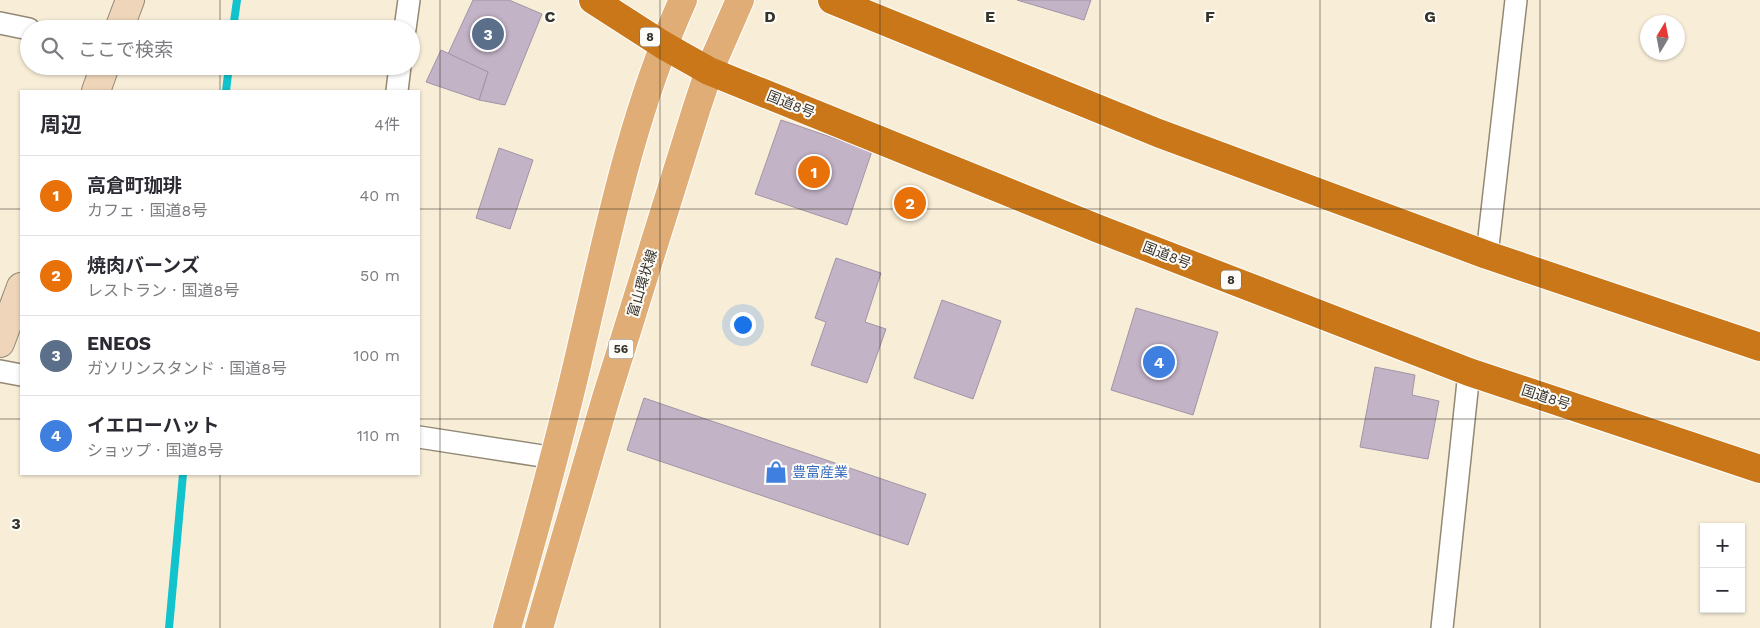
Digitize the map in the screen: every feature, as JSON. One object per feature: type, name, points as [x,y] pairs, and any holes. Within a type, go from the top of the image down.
[{"type":"highway","name":"国道8号","points":[[592,0],[662,45],[709,71],[1098,229],[1469,372],[1760,468]]},
{"type":"highway","points":[[832,0],[1158,133],[1487,255],[1760,347]]},
{"type":"main road","points":[[507,628],[555,458],[626,163],[662,45],[683,0]]},
{"type":"main road","name":"富山環状線","points":[[539,628],[606,398],[709,71],[740,0]]},
{"type":"street","points":[[122,20],[130,0]]},
{"type":"street","points":[[406,20],[409,0]]},
{"type":"street","points":[[1487,255],[1516,0]]},
{"type":"street","points":[[0,23],[20,27]]},
{"type":"street","points":[[96,90],[102,75]]},
{"type":"street","points":[[397,90],[399,75]]},
{"type":"street","points":[[0,343],[20,290]]},
{"type":"street","points":[[0,371],[20,375]]},
{"type":"street","points":[[1442,628],[1469,372]]},
{"type":"street","points":[[420,437],[555,458]]},
{"type":"building","points":[[473,0],[509,0],[542,14],[505,105],[479,100],[488,72],[448,54]]},
{"type":"building","points":[[1017,0],[1091,0],[1084,20]]},
{"type":"building","points":[[441,50],[488,72],[479,100],[426,82]]},
{"type":"building","points":[[781,120],[872,151],[847,225],[755,194]]},
{"type":"building","points":[[499,148],[533,160],[510,229],[476,218]]},
{"type":"building","points":[[836,258],[881,273],[865,322],[886,329],[867,383],[811,365],[826,322],[815,318]]},
{"type":"building","points":[[942,300],[1001,321],[973,399],[914,378]]},
{"type":"building","points":[[1136,308],[1218,332],[1193,415],[1111,390]]},
{"type":"building","points":[[1375,367],[1415,375],[1412,395],[1439,401],[1428,459],[1360,447]]},
{"type":"building","name":"豊富産業","points":[[644,398],[926,494],[908,545],[627,450]]},
{"type":"waterway","points":[[234,20],[237,0]]},
{"type":"waterway","points":[[226,90],[228,75]]},
{"type":"waterway","points":[[169,628],[183,475]]},
{"type":"place","name":"ENEOS","points":[[488,34]]},
{"type":"place","name":"高倉町珈琲","points":[[814,172]]},
{"type":"place","name":"焼肉バーンズ","points":[[910,203]]},
{"type":"place","name":"イエローハット","points":[[1159,362]]},
{"type":"place","name":"豊富産業","points":[[776,472]]}]
